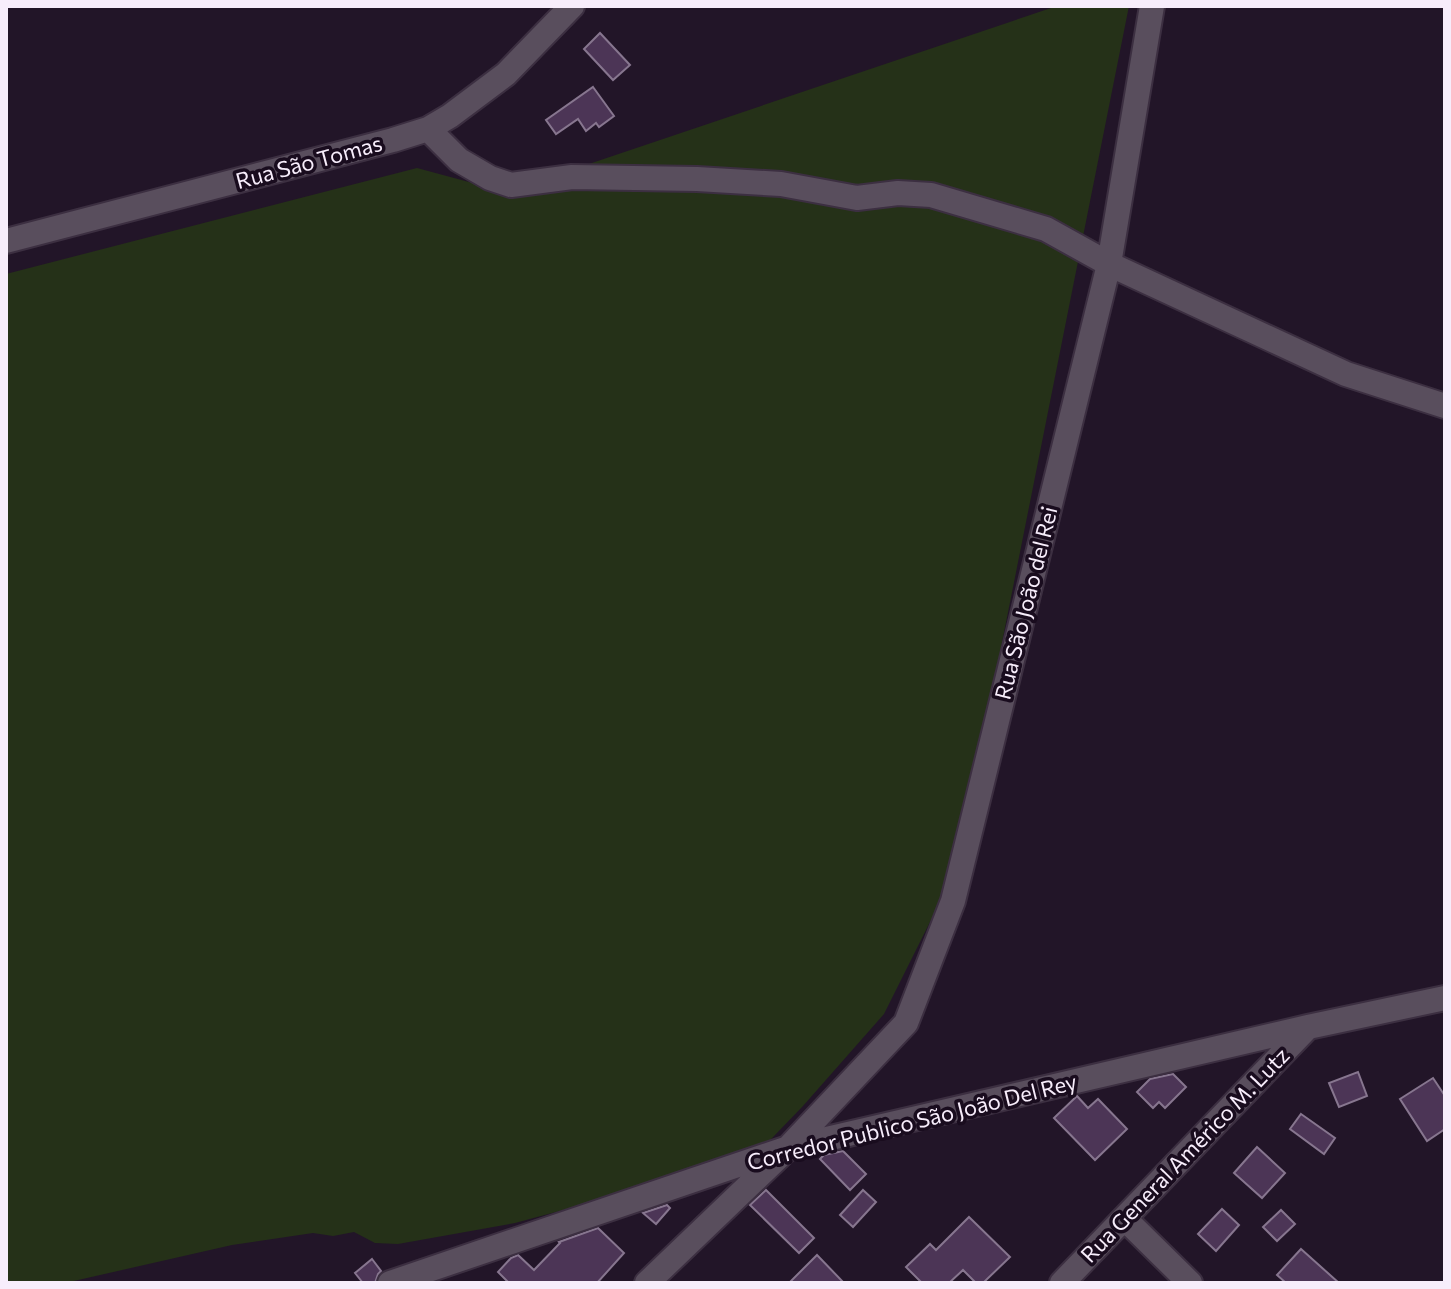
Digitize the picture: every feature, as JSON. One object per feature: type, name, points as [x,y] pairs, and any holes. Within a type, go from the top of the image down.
[{"type":"street","name":"Rua São Tomas","points":[[6,241],[428,129],[506,74],[572,6]]},
{"type":"street","name":"Rua São João del Rei","points":[[647,1283],[788,1148],[906,1023],[953,901],[1109,264],[1152,6]]},
{"type":"street","points":[[428,129],[459,160],[490,178],[511,185],[572,177],[697,179],[781,184],[857,198],[898,193],[931,195],[1046,229],[1109,264],[1346,374],[1445,406]]},
{"type":"street","name":"Corredor Publico São João Del Rey","points":[[390,1283],[788,1148],[1445,998]]},
{"type":"street","name":"Rua General Américo M. Lutz","points":[[1062,1283],[1308,1027]]},
{"type":"street","points":[[1125,1219],[1190,1283]]},
{"type":"green space","points":[[1057,6],[1129,6],[957,868],[884,1014],[752,1159],[515,1223],[398,1244],[375,1243],[354,1232],[333,1236],[313,1233],[232,1245],[65,1283],[6,1283],[6,274],[417,168],[506,192]]},
{"type":"building","points":[[600,33],[630,65],[613,80],[584,49]]},
{"type":"building","points":[[593,87],[614,116],[599,127],[596,123],[586,131],[578,119],[556,134],[546,120]]},
{"type":"building","points":[[1358,1072],[1367,1096],[1339,1107],[1329,1083]]},
{"type":"building","points":[[1173,1074],[1186,1087],[1165,1108],[1159,1102],[1153,1108],[1137,1092],[1150,1079]]},
{"type":"building","points":[[1433,1078],[1445,1096],[1445,1129],[1427,1141],[1400,1099]]},
{"type":"building","points":[[1077,1096],[1088,1108],[1098,1099],[1127,1129],[1095,1160],[1054,1118]]},
{"type":"building","points":[[1301,1114],[1335,1138],[1324,1154],[1290,1129]]},
{"type":"building","points":[[1257,1147],[1285,1173],[1262,1198],[1234,1173]]},
{"type":"building","points":[[843,1151],[866,1174],[850,1190],[820,1159],[824,1155]]},
{"type":"building","points":[[766,1190],[814,1238],[799,1253],[750,1205]]},
{"type":"building","points":[[863,1190],[876,1202],[853,1227],[840,1215]]},
{"type":"building","points":[[667,1205],[670,1208],[656,1224],[643,1213]]},
{"type":"building","points":[[1222,1209],[1239,1225],[1216,1251],[1198,1234]]},
{"type":"building","points":[[1281,1210],[1295,1224],[1277,1241],[1263,1227]]},
{"type":"building","points":[[969,1217],[1010,1257],[983,1283],[976,1283],[963,1270],[949,1283],[922,1283],[906,1267],[930,1244],[936,1250]]},
{"type":"building","points":[[598,1228],[624,1253],[597,1283],[509,1283],[498,1272],[518,1255],[534,1270],[559,1242]]},
{"type":"building","points":[[1301,1249],[1339,1283],[1286,1283],[1277,1275]]},
{"type":"building","points":[[817,1255],[844,1283],[789,1283]]},
{"type":"building","points":[[372,1259],[381,1271],[375,1283],[363,1283],[355,1273]]}]
